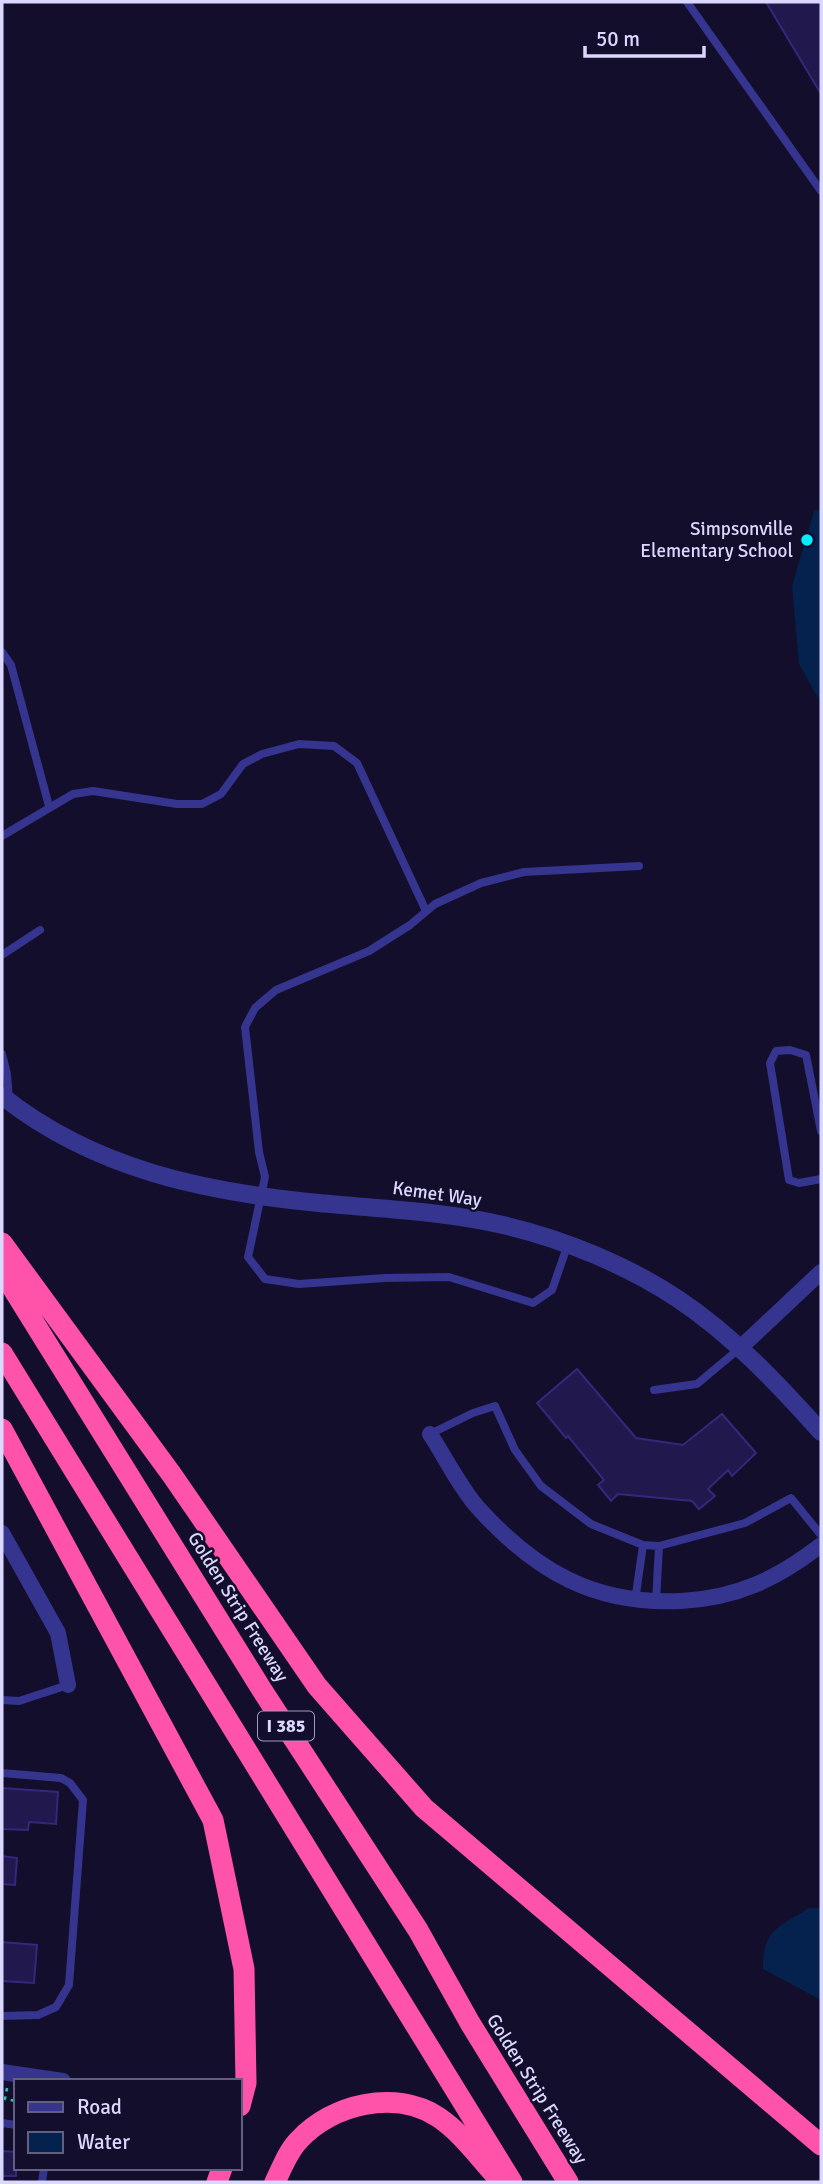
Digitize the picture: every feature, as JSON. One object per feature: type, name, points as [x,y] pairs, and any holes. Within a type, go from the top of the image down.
[{"type":"highway","points":[[2,1243],[172,1475],[317,1686],[424,1808],[821,2145]]},
{"type":"highway","name":"Golden Strip Freeway","points":[[2,1271],[262,1690],[418,1930],[470,2023],[568,2182]]},
{"type":"highway","name":"I 385","points":[[2,1353],[512,2182]]},
{"type":"highway","points":[[2,1429],[213,1820],[244,1969],[246,2083],[242,2098]]},
{"type":"highway","points":[[275,2182],[298,2141],[318,2123],[367,2103],[415,2106],[437,2116],[452,2128],[502,2182]]},
{"type":"street","name":"Kemet Way","points":[[6,1099],[76,1143],[130,1167],[176,1181],[263,1197],[430,1212],[503,1225],[568,1244],[606,1260],[678,1299],[740,1348],[821,1432]]},
{"type":"street","points":[[740,1348],[821,1272]]},
{"type":"street","points":[[430,1434],[478,1508],[528,1556],[564,1578],[598,1593],[635,1601],[656,1602],[731,1595],[796,1565],[821,1545]]},
{"type":"street","points":[[4,1541],[58,1633],[68,1685]]},
{"type":"lane","points":[[687,2],[821,191]]},
{"type":"lane","points":[[2,652],[12,665],[50,806]]},
{"type":"lane","points":[[2,836],[73,794],[93,791],[177,804],[202,804],[221,794],[243,764],[261,754],[299,744],[334,746],[357,763],[426,911]]},
{"type":"lane","points":[[568,1244],[552,1290],[533,1303],[449,1277],[299,1284],[265,1279],[248,1257],[263,1197],[265,1177],[259,1152],[245,1027],[255,1008],[276,990],[369,951],[435,904],[481,883],[524,872],[639,866]]},
{"type":"lane","points":[[2,956],[40,930]]},
{"type":"lane","points":[[821,1131],[806,1055],[790,1050],[776,1051],[770,1063],[789,1180],[799,1183],[821,1179]]},
{"type":"lane","points":[[2,1054],[7,1074],[6,1099]]},
{"type":"lane","points":[[654,1390],[697,1384],[740,1348]]},
{"type":"lane","points":[[430,1434],[473,1413],[495,1406],[515,1450],[541,1486],[591,1524],[643,1545],[659,1546],[745,1523],[791,1498],[821,1535]]},
{"type":"lane","points":[[635,1601],[643,1545]]},
{"type":"lane","points":[[656,1602],[659,1546]]},
{"type":"lane","points":[[2,1700],[19,1701],[68,1685]]},
{"type":"lane","points":[[2,1773],[61,1778],[69,1783],[83,1800],[69,1985],[57,2007],[38,2015],[2,2016]]},
{"type":"path","points":[[4,2080],[5,2099],[14,2101]]},
{"type":"water","points":[[821,509],[821,703],[799,664],[792,586],[814,511]]},
{"type":"water","points":[[809,1908],[821,1908],[821,2000],[763,1969],[763,1956],[774,1931]]},
{"type":"building","points":[[766,2],[821,2],[821,94]]},
{"type":"building","points":[[577,1369],[636,1438],[683,1445],[722,1414],[756,1453],[732,1476],[728,1470],[708,1489],[715,1496],[699,1509],[692,1501],[618,1494],[611,1501],[598,1485],[604,1480],[537,1403]]},
{"type":"building","points":[[2,1788],[58,1792],[56,1824],[29,1822],[28,1830],[2,1829]]},
{"type":"building","points":[[2,1856],[17,1858],[15,1885],[2,1884]]},
{"type":"building","points":[[2,1942],[37,1945],[34,1983],[2,1981]]},
{"type":"building","points":[[2,2151],[14,2152],[16,2176],[2,2176]]},
{"type":"place","name":"Simpsonville Elementary School","points":[[807,540]]}]
